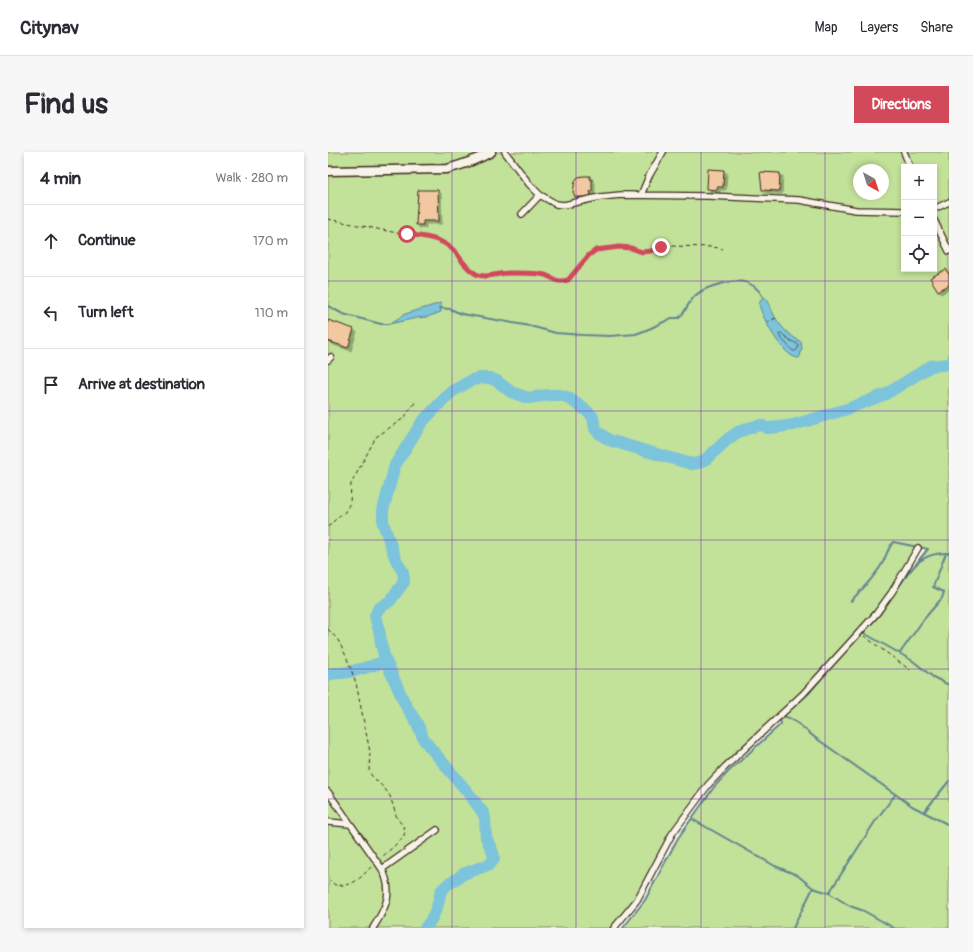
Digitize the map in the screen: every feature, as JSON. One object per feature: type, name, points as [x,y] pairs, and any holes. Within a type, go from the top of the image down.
[{"type":"street","points":[[328,171],[447,169],[462,165],[491,152]]},
{"type":"street","points":[[505,152],[530,185],[540,195],[556,204],[564,205],[600,197],[621,195],[708,196],[799,200],[856,210],[901,211]]},
{"type":"street","points":[[642,195],[649,176],[663,152]]},
{"type":"street","points":[[904,152],[909,164]]},
{"type":"street","points":[[522,214],[540,195]]},
{"type":"street","points":[[937,207],[949,202]]},
{"type":"street","points":[[937,226],[949,251]]},
{"type":"street","points":[[614,928],[637,900],[672,834],[714,777],[803,694],[876,614],[892,592],[918,548]]},
{"type":"street","points":[[328,792],[387,878],[387,902],[381,915],[372,928]]},
{"type":"street","points":[[328,822],[350,824]]},
{"type":"street","points":[[382,869],[437,830]]},
{"type":"path","points":[[328,219],[440,240],[452,248],[470,270],[482,276],[508,273],[541,274],[549,276],[556,281],[563,282],[568,280],[589,255],[596,250],[619,247],[631,248],[642,252],[671,246],[714,247],[723,249]]},
{"type":"path","points":[[766,323],[776,318]]},
{"type":"path","points":[[328,527],[345,512],[350,503],[350,484],[376,437],[404,418],[416,401]]},
{"type":"path","points":[[328,629],[338,640],[346,656],[356,683],[370,752],[369,770],[371,775],[390,796],[397,818],[404,827],[405,832],[403,838],[354,883],[345,886],[335,885],[328,878]]},
{"type":"path","points":[[858,634],[868,637],[910,670]]},
{"type":"green space","points":[[328,152],[949,152],[949,928],[623,928],[645,900],[678,838],[714,787],[729,771],[781,724],[780,719],[809,693],[850,645],[875,620],[904,578],[927,549],[918,546],[880,608],[790,703],[703,788],[631,906],[612,928],[328,928]]},
{"type":"water","points":[[764,297],[769,302],[775,318],[781,326],[801,342],[802,349],[799,358],[793,357],[787,352],[774,337],[764,318],[759,304]]},
{"type":"water","points":[[441,303],[441,312],[427,317],[389,324],[405,314]]},
{"type":"building","points":[[708,169],[724,170],[723,187],[717,187],[717,190],[707,189]]},
{"type":"building","points":[[760,172],[780,173],[779,191],[762,190]]},
{"type":"building","points":[[590,176],[590,179],[592,180],[592,191],[590,191],[591,195],[589,197],[575,197],[573,192],[575,181],[578,177]]},
{"type":"building","points":[[418,190],[438,190],[439,221],[423,221],[423,225],[416,225]]},
{"type":"building","points":[[946,269],[949,275],[949,285],[938,291],[930,278]]},
{"type":"building","points":[[328,320],[354,329],[348,348],[328,341]]},
{"type":"waterway","points":[[439,308],[450,309],[462,314],[530,326],[556,333],[610,336],[636,334],[672,318],[679,318],[693,298],[702,290],[724,283],[737,281],[748,283],[754,286],[763,297]]},
{"type":"waterway","points":[[328,306],[343,314],[381,324],[389,324]]},
{"type":"waterway","points":[[425,928],[431,920],[437,907],[441,891],[448,884],[463,874],[490,864],[494,859],[486,837],[485,818],[483,813],[470,795],[424,740],[417,723],[405,704],[385,659],[375,616],[378,609],[390,601],[404,582],[403,572],[396,560],[383,523],[383,510],[395,465],[422,422],[451,392],[472,380],[490,378],[497,381],[511,392],[528,398],[549,395],[567,397],[593,417],[595,429],[609,440],[692,464],[705,460],[738,432],[761,425],[767,428],[793,425],[847,409],[886,394],[931,366],[949,364]]},
{"type":"waterway","points":[[851,601],[879,569],[893,542],[928,549],[919,560]]},
{"type":"waterway","points":[[900,653],[924,619],[942,598],[944,592],[933,587],[946,553]]},
{"type":"waterway","points":[[894,593],[910,570],[922,559],[929,556],[949,553]]},
{"type":"waterway","points":[[870,625],[881,613],[889,600]]},
{"type":"waterway","points":[[862,632],[913,661],[933,677],[949,685]]},
{"type":"waterway","points":[[328,675],[361,669],[383,662],[385,659]]},
{"type":"waterway","points":[[789,711],[809,693],[830,668]]},
{"type":"waterway","points":[[783,716],[793,720],[815,738],[912,806],[949,825]]},
{"type":"waterway","points":[[623,928],[645,900],[678,838],[714,787],[729,771],[781,724],[781,718]]},
{"type":"waterway","points":[[924,812],[949,781]]},
{"type":"waterway","points":[[829,893],[876,820],[895,795]]},
{"type":"waterway","points":[[692,819],[775,866],[797,875],[813,888],[829,893],[850,906],[864,911],[894,928]]},
{"type":"waterway","points":[[793,928],[813,888]]},
{"type":"route","points":[[407,234],[440,240],[446,243],[470,270],[482,276],[489,276],[499,273],[541,274],[549,276],[556,281],[563,282],[568,280],[589,255],[596,250],[619,247],[631,248],[642,252],[651,251],[661,247]]}]
